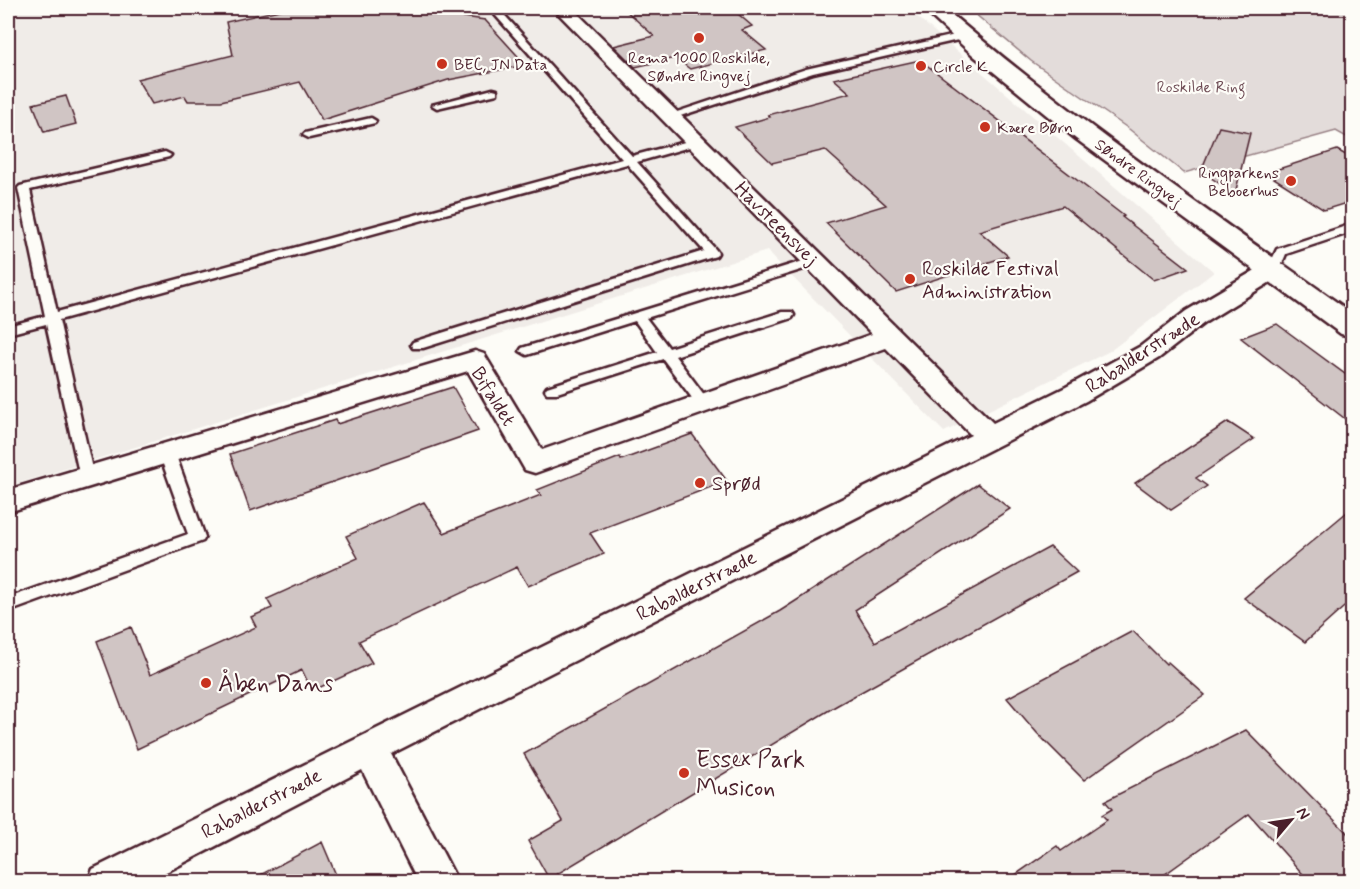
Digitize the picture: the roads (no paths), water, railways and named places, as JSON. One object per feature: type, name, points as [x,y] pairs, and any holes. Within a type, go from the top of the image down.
[{"type":"main road","name":"Søndre Ringvej","points":[[932,8],[1105,148],[1353,327]]},
{"type":"street","name":"Havsteensvej","points":[[565,8],[991,438]]},
{"type":"street","name":"Rabalderstræde","points":[[107,882],[369,747],[1076,394],[1150,352],[1195,317],[1273,270]]},
{"type":"street","name":"Bifaldet","points":[[8,501],[475,360],[535,463],[891,337]]},
{"type":"street","points":[[369,747],[439,882]]},
{"type":"lane","points":[[418,345],[712,254],[493,8]]},
{"type":"lane","points":[[670,116],[810,71],[964,36]]},
{"type":"lane","points":[[437,105],[493,92]]},
{"type":"lane","points":[[309,135],[371,121]]},
{"type":"lane","points":[[8,330],[696,142]]},
{"type":"lane","points":[[86,478],[24,188],[165,155]]},
{"type":"lane","points":[[1273,270],[1281,252],[1353,228]]},
{"type":"lane","points":[[527,351],[816,261]]},
{"type":"lane","points":[[552,390],[787,315]]},
{"type":"lane","points":[[638,316],[703,404]]},
{"type":"lane","points":[[8,605],[197,537],[167,453]]},
{"type":"place","name":"Rema 1000 Roskilde, Søndre Ringvej","points":[[699,38]]},
{"type":"place","name":"BEC, JN Data","points":[[442,64]]},
{"type":"place","name":"Circle K","points":[[921,66]]},
{"type":"place","name":"Kære Børn","points":[[985,127]]},
{"type":"place","name":"Ringparkens Beboerhus","points":[[1291,181]]},
{"type":"place","name":"Roskilde Festival Administration","points":[[910,279]]},
{"type":"place","name":"Sprød","points":[[700,483]]},
{"type":"place","name":"Åben Dans","points":[[206,683]]},
{"type":"place","name":"Essex Park Musicon","points":[[684,773]]},
{"type":"park label","name":"Roskilde Ring","points":[[1201,86]]}]
